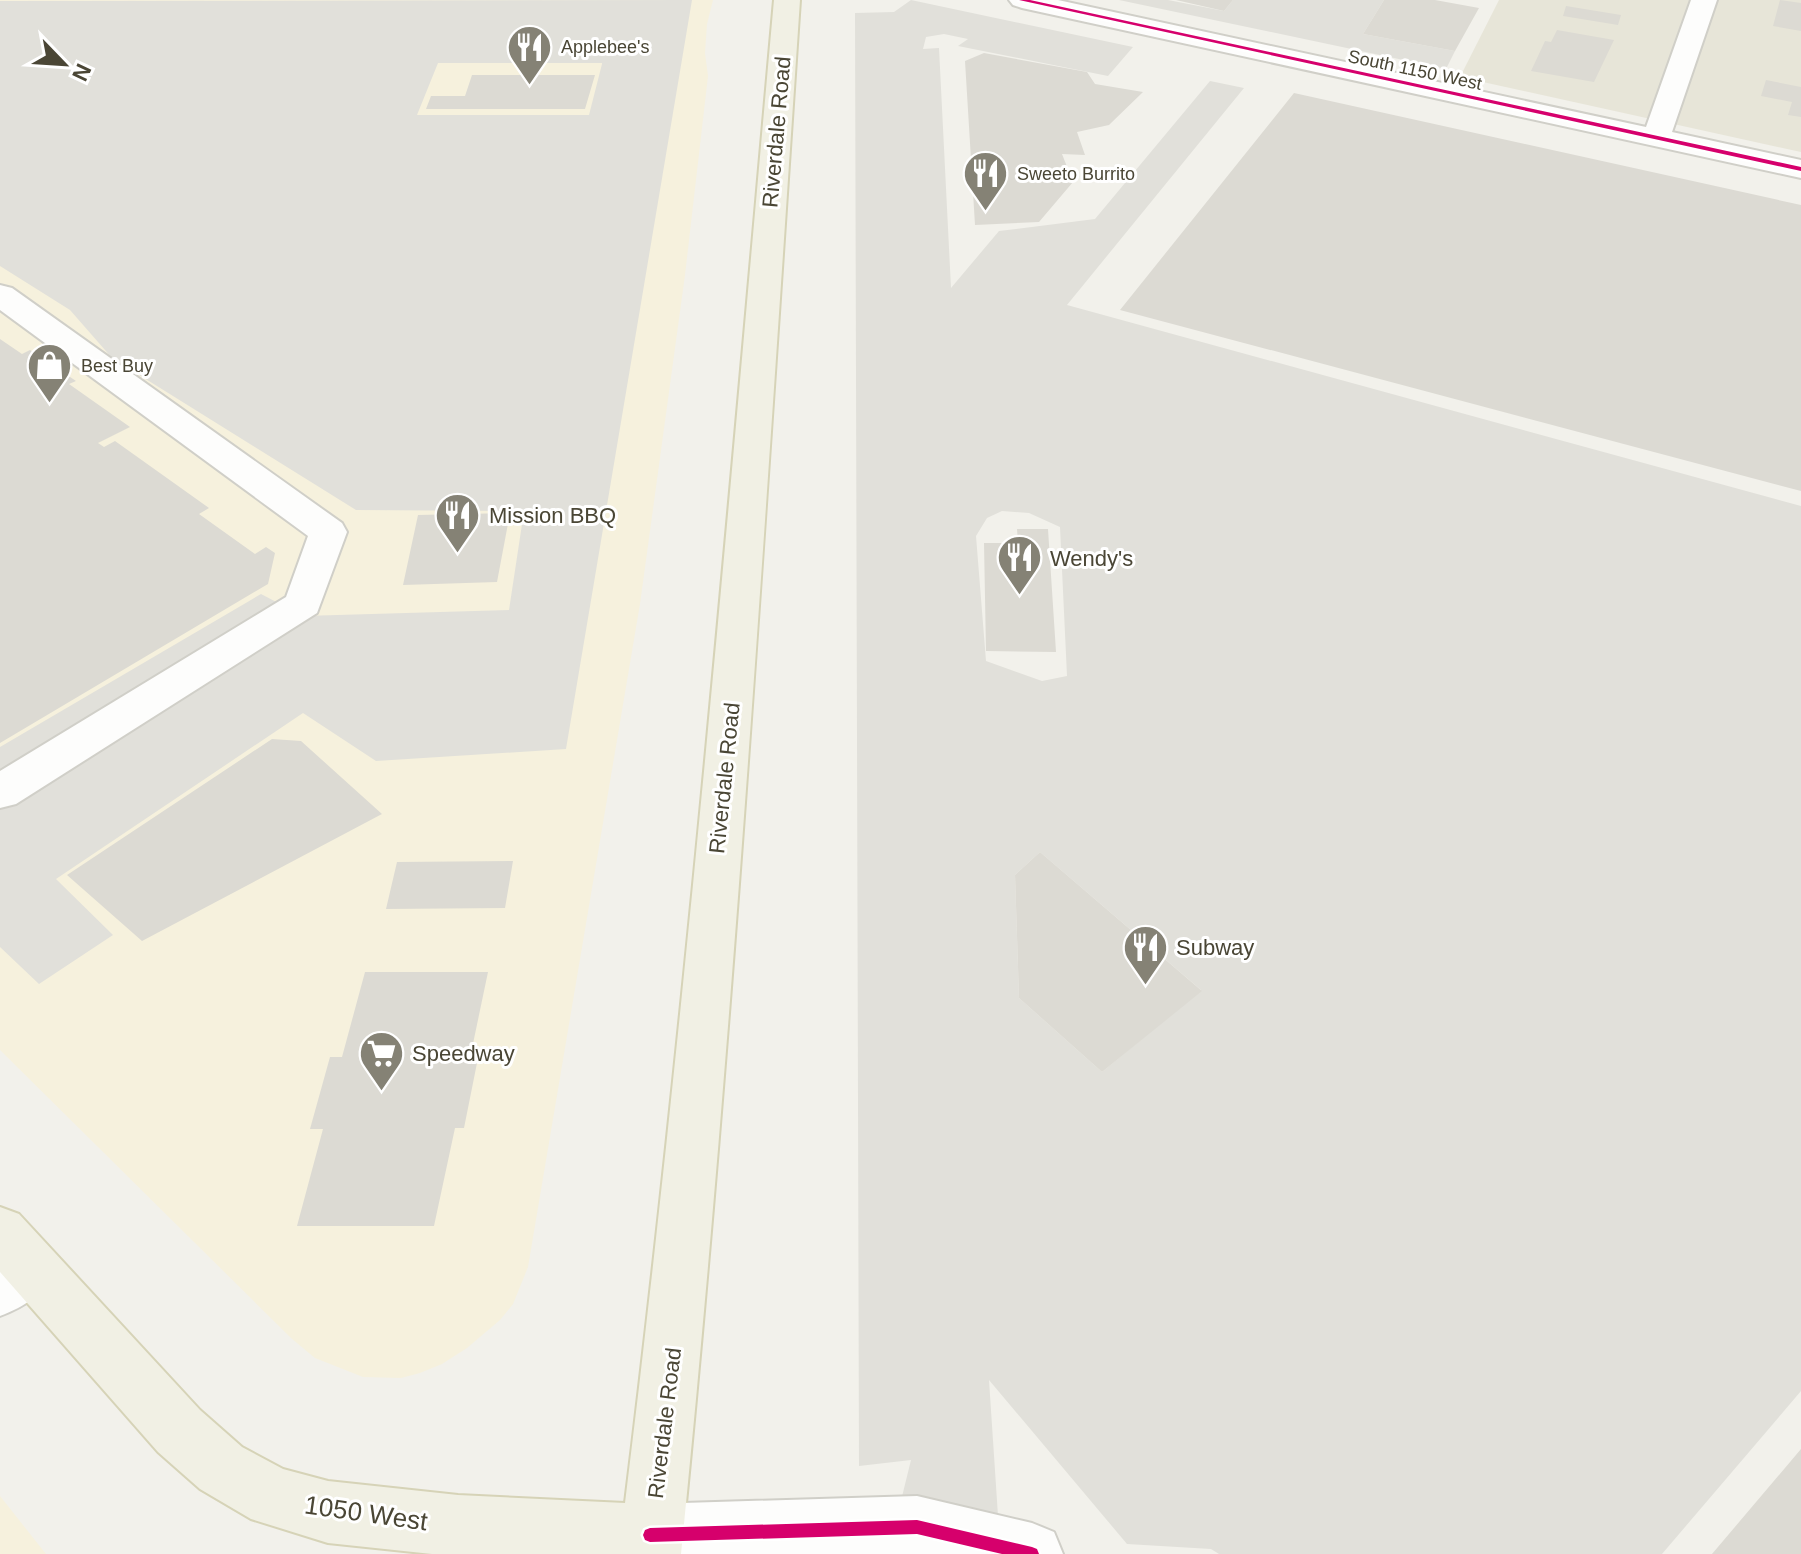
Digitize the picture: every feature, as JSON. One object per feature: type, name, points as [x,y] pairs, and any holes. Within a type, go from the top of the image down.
[{"type":"main road","name":"Riverdale Road","points":[[650,1544],[678,1305],[729,734],[787,0]]},
{"type":"main road","name":"1050 West","points":[[10,1263],[179,1431],[221,1468],[273,1497],[328,1512],[650,1544]]},
{"type":"street","name":"South 1150 West","points":[[1022,0],[1801,169]]},
{"type":"street","points":[[1656,138],[1704,0]]},
{"type":"street","points":[[0,295],[328,532],[303,604],[0,792]]},
{"type":"street","points":[[650,1544],[917,1527],[1032,1554]]},
{"type":"shaded area","points":[[0,0],[713,0],[707,24],[705,53],[708,76],[685,275],[640,604],[528,1267],[513,1304],[500,1320],[467,1348],[420,1373],[401,1378],[363,1377],[315,1358],[291,1338],[0,1050]]},
{"type":"shaded area","points":[[692,0],[566,749],[376,761],[303,713],[56,879],[113,935],[39,984],[0,947],[0,747],[261,594],[303,616],[509,610],[524,511],[356,510],[112,358],[70,310],[0,266],[0,1]],"holes":[[[438,63],[602,63],[589,115],[417,115]]]},
{"type":"shaded area","points":[[911,0],[1133,47],[1108,76],[958,46],[968,39],[944,34],[926,37],[923,49],[939,48],[951,288],[999,231],[1095,219],[1210,81],[1244,88],[1067,305],[1801,506],[1801,1391],[1662,1554],[1219,1554],[1211,1549],[1127,1544],[989,1380],[998,1516],[896,1521],[911,1460],[859,1466],[855,13],[894,12]],"holes":[[[1002,511],[1029,513],[1060,527],[1067,676],[1042,681],[986,661],[976,536],[987,518]],[[1040,852],[1201,990],[1102,1072],[1019,998],[1015,875]]]},
{"type":"shaded area","points":[[1119,0],[1168,0],[1224,11],[1233,0],[1384,0],[1363,34],[1455,51],[1446,69]]},
{"type":"shaded area","points":[[1499,0],[1801,0],[1801,152],[1460,77]]},
{"type":"shaded area","points":[[0,1496],[46,1554],[0,1554]]},
{"type":"building","points":[[1176,0],[1233,0],[1224,11]]},
{"type":"building","points":[[1384,0],[1435,0],[1479,8],[1455,51],[1363,34]]},
{"type":"building","points":[[1780,0],[1801,3],[1801,31],[1773,26]]},
{"type":"building","points":[[1566,6],[1621,15],[1618,25],[1563,16]]},
{"type":"building","points":[[1557,30],[1614,40],[1594,82],[1531,71],[1545,41],[1551,42]]},
{"type":"building","points":[[984,53],[1087,72],[1095,84],[1143,92],[1109,125],[1077,132],[1085,155],[1062,154],[1073,182],[1039,222],[975,225],[965,61]]},
{"type":"building","name":"Applebee's","points":[[472,75],[595,75],[585,109],[426,109],[431,96],[465,96]]},
{"type":"building","points":[[1766,80],[1801,87],[1801,117],[1788,115],[1792,102],[1761,96]]},
{"type":"building","points":[[1294,93],[1801,205],[1801,491],[1120,310]]},
{"type":"building","points":[[0,339],[22,354],[30,350],[76,381],[69,384],[130,427],[98,443],[104,447],[115,441],[209,508],[199,514],[255,554],[266,547],[275,553],[268,584],[0,743]]},
{"type":"building","points":[[510,513],[497,582],[403,585],[418,515]]},
{"type":"building","name":"Wendy's","points":[[1017,529],[1048,529],[1056,652],[986,651],[984,543],[1018,543]]},
{"type":"building","points":[[272,739],[301,741],[382,814],[142,941],[67,875]]},
{"type":"building","points":[[1040,852],[1202,991],[1102,1072],[1019,998],[1015,875]]},
{"type":"building","points":[[513,861],[505,908],[386,909],[397,862]]},
{"type":"building","points":[[365,972],[488,972],[470,1058],[478,1058],[464,1128],[455,1128],[434,1226],[297,1226],[323,1129],[310,1129],[330,1057],[342,1057]]},
{"type":"building","points":[[1801,1449],[1801,1554],[1712,1554]]},
{"type":"cycle path","points":[[1022,0],[1801,169]]},
{"type":"cycle path","points":[[650,1535],[917,1527],[1032,1554]]},
{"type":"place","name":"Applebee's","points":[[530,86]]},
{"type":"place","name":"Sweeto Burrito","points":[[986,213]]},
{"type":"place","name":"Best Buy","points":[[50,405]]},
{"type":"place","name":"Mission BBQ","points":[[458,554]]},
{"type":"place","name":"Wendy's","points":[[1019,597]]},
{"type":"place","name":"Subway","points":[[1145,986]]},
{"type":"place","name":"Speedway","points":[[381,1092]]}]
